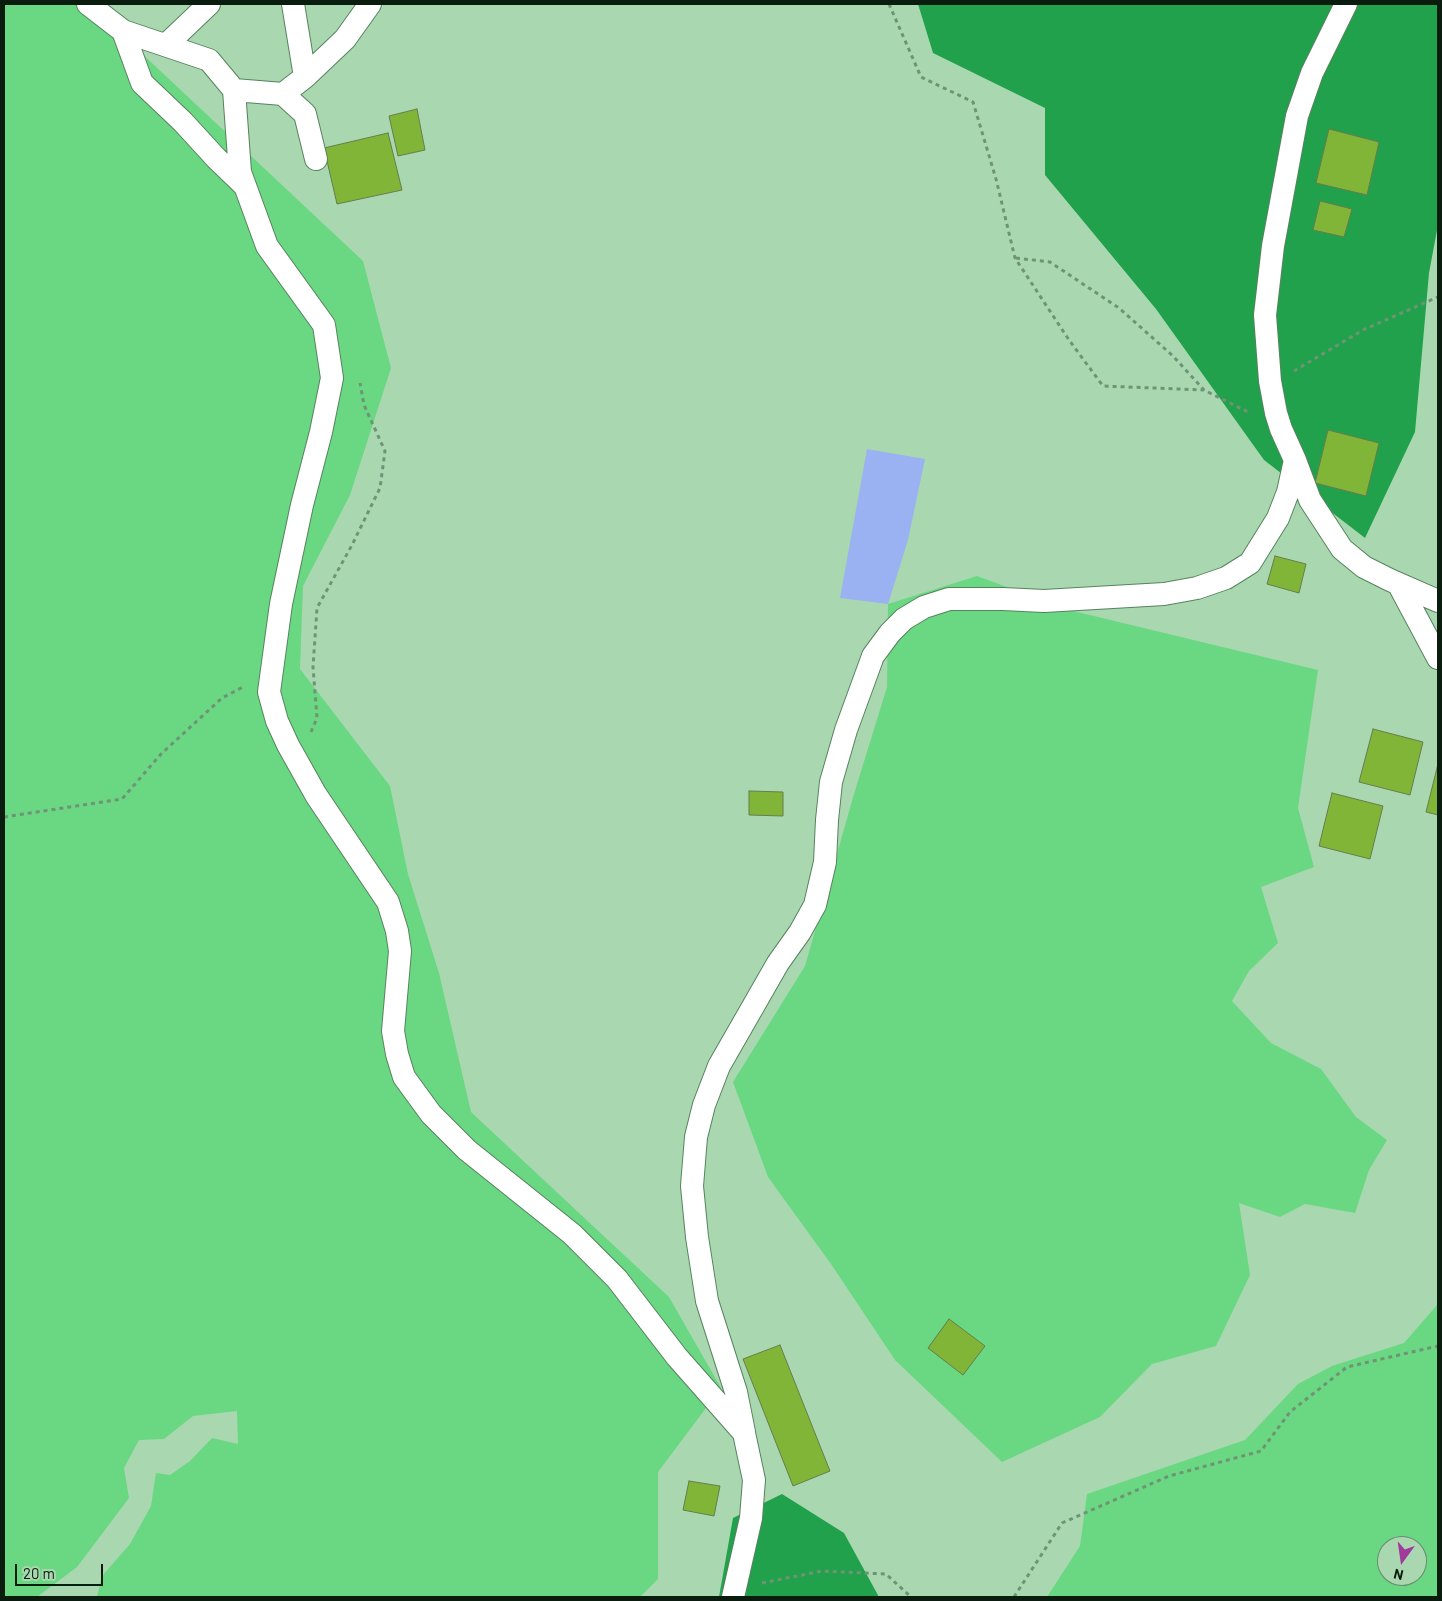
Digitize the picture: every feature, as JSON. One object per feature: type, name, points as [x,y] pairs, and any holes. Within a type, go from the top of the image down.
[{"type":"street","points":[[88,4],[122,31],[209,60],[234,90],[240,172],[267,246],[324,325],[332,378],[321,432],[302,505],[282,604],[269,692],[277,721],[316,796],[388,902],[397,931],[400,951],[393,1031],[396,1054],[404,1077],[431,1114],[467,1150],[572,1234],[617,1279],[677,1357],[744,1433]]},
{"type":"street","points":[[166,45],[209,4]]},
{"type":"street","points":[[293,4],[305,77]]},
{"type":"street","points":[[283,94],[305,77],[345,39],[370,4]]},
{"type":"street","points":[[1346,4],[1312,73],[1297,116],[1273,246],[1265,315],[1270,382],[1281,429],[1310,500],[1342,549],[1364,567],[1399,585],[1438,601]]},
{"type":"street","points":[[122,31],[142,83],[245,186]]},
{"type":"street","points":[[234,90],[283,94],[305,114],[316,159]]},
{"type":"street","points":[[734,1593],[752,1518],[754,1480],[736,1392],[714,1327],[705,1292],[696,1237],[692,1186],[696,1137],[704,1105],[719,1066],[778,963],[800,932],[815,905],[826,862],[827,820],[831,782],[846,730],[873,656],[890,633],[904,619],[924,606],[949,599],[1044,601],[1164,594],[1197,588],[1226,578],[1250,563],[1274,525],[1288,492],[1295,460]]},
{"type":"street","points":[[1399,585],[1438,658]]},
{"type":"path","points":[[889,4],[921,77],[973,102],[996,179],[1015,258],[1069,340],[1103,386],[1204,390]]},
{"type":"path","points":[[1015,258],[1050,262],[1119,308],[1174,356],[1204,390],[1281,429]]},
{"type":"path","points":[[1292,372],[1363,330],[1438,296]]},
{"type":"path","points":[[297,762],[317,718],[313,667],[317,608],[352,545],[380,488],[385,451],[364,405],[359,378]]},
{"type":"path","points":[[4,817],[122,799],[161,754],[222,698],[272,671]]},
{"type":"path","points":[[1014,1597],[1062,1523],[1169,1476],[1261,1451],[1290,1412],[1347,1367],[1438,1346]]},
{"type":"path","points":[[734,1593],[822,1571],[886,1574],[911,1597]]},
{"type":"green space","points":[[4,4],[89,4],[363,261],[391,368],[350,495],[303,586],[300,669],[390,786],[408,874],[439,973],[471,1112],[669,1297],[721,1388],[658,1472],[658,1579],[640,1597],[97,1597],[102,1576],[130,1544],[151,1506],[156,1473],[170,1475],[190,1461],[212,1438],[238,1444],[237,1411],[193,1416],[164,1439],[139,1440],[124,1468],[129,1498],[77,1567],[37,1597],[4,1597]]},
{"type":"green space","points":[[918,4],[1438,4],[1438,225],[1429,273],[1415,432],[1365,538],[1264,460],[1156,309],[1045,175],[1045,108],[933,53]]},
{"type":"green space","points":[[977,576],[1069,610],[1318,670],[1298,808],[1314,867],[1261,887],[1278,943],[1249,971],[1232,1001],[1271,1043],[1321,1069],[1356,1117],[1387,1140],[1369,1170],[1355,1213],[1305,1204],[1280,1217],[1239,1203],[1250,1275],[1216,1346],[1152,1364],[1100,1417],[1002,1462],[895,1360],[831,1264],[768,1177],[733,1082],[805,966],[887,687],[888,604]]},
{"type":"green space","points":[[1438,1304],[1438,1597],[1047,1597],[1080,1546],[1087,1494],[1245,1440],[1298,1384],[1332,1366],[1404,1343]]},
{"type":"green space","points":[[782,1494],[844,1533],[879,1597],[719,1597],[733,1518]]},
{"type":"water","points":[[867,449],[925,459],[908,540],[888,604],[840,598]]},
{"type":"building","points":[[417,109],[425,150],[398,156],[389,116]]},
{"type":"building","points":[[1329,129],[1379,142],[1367,195],[1316,183]]},
{"type":"building","points":[[388,133],[402,190],[337,204],[324,148]]},
{"type":"building","points":[[1320,201],[1352,209],[1344,237],[1313,230]]},
{"type":"building","points":[[1328,430],[1379,443],[1366,496],[1315,483]]},
{"type":"building","points":[[1275,556],[1306,564],[1299,593],[1267,584]]},
{"type":"building","points":[[1373,729],[1423,742],[1410,795],[1359,782]]},
{"type":"building","points":[[1438,764],[1438,815],[1426,812]]},
{"type":"building","points":[[749,791],[783,792],[783,816],[749,815]]},
{"type":"building","points":[[1332,793],[1383,806],[1370,859],[1319,846]]},
{"type":"building","points":[[949,1319],[985,1346],[963,1375],[928,1348]]},
{"type":"building","points":[[780,1345],[830,1471],[793,1486],[743,1359]]},
{"type":"building","points":[[689,1481],[720,1486],[714,1516],[683,1510]]}]
